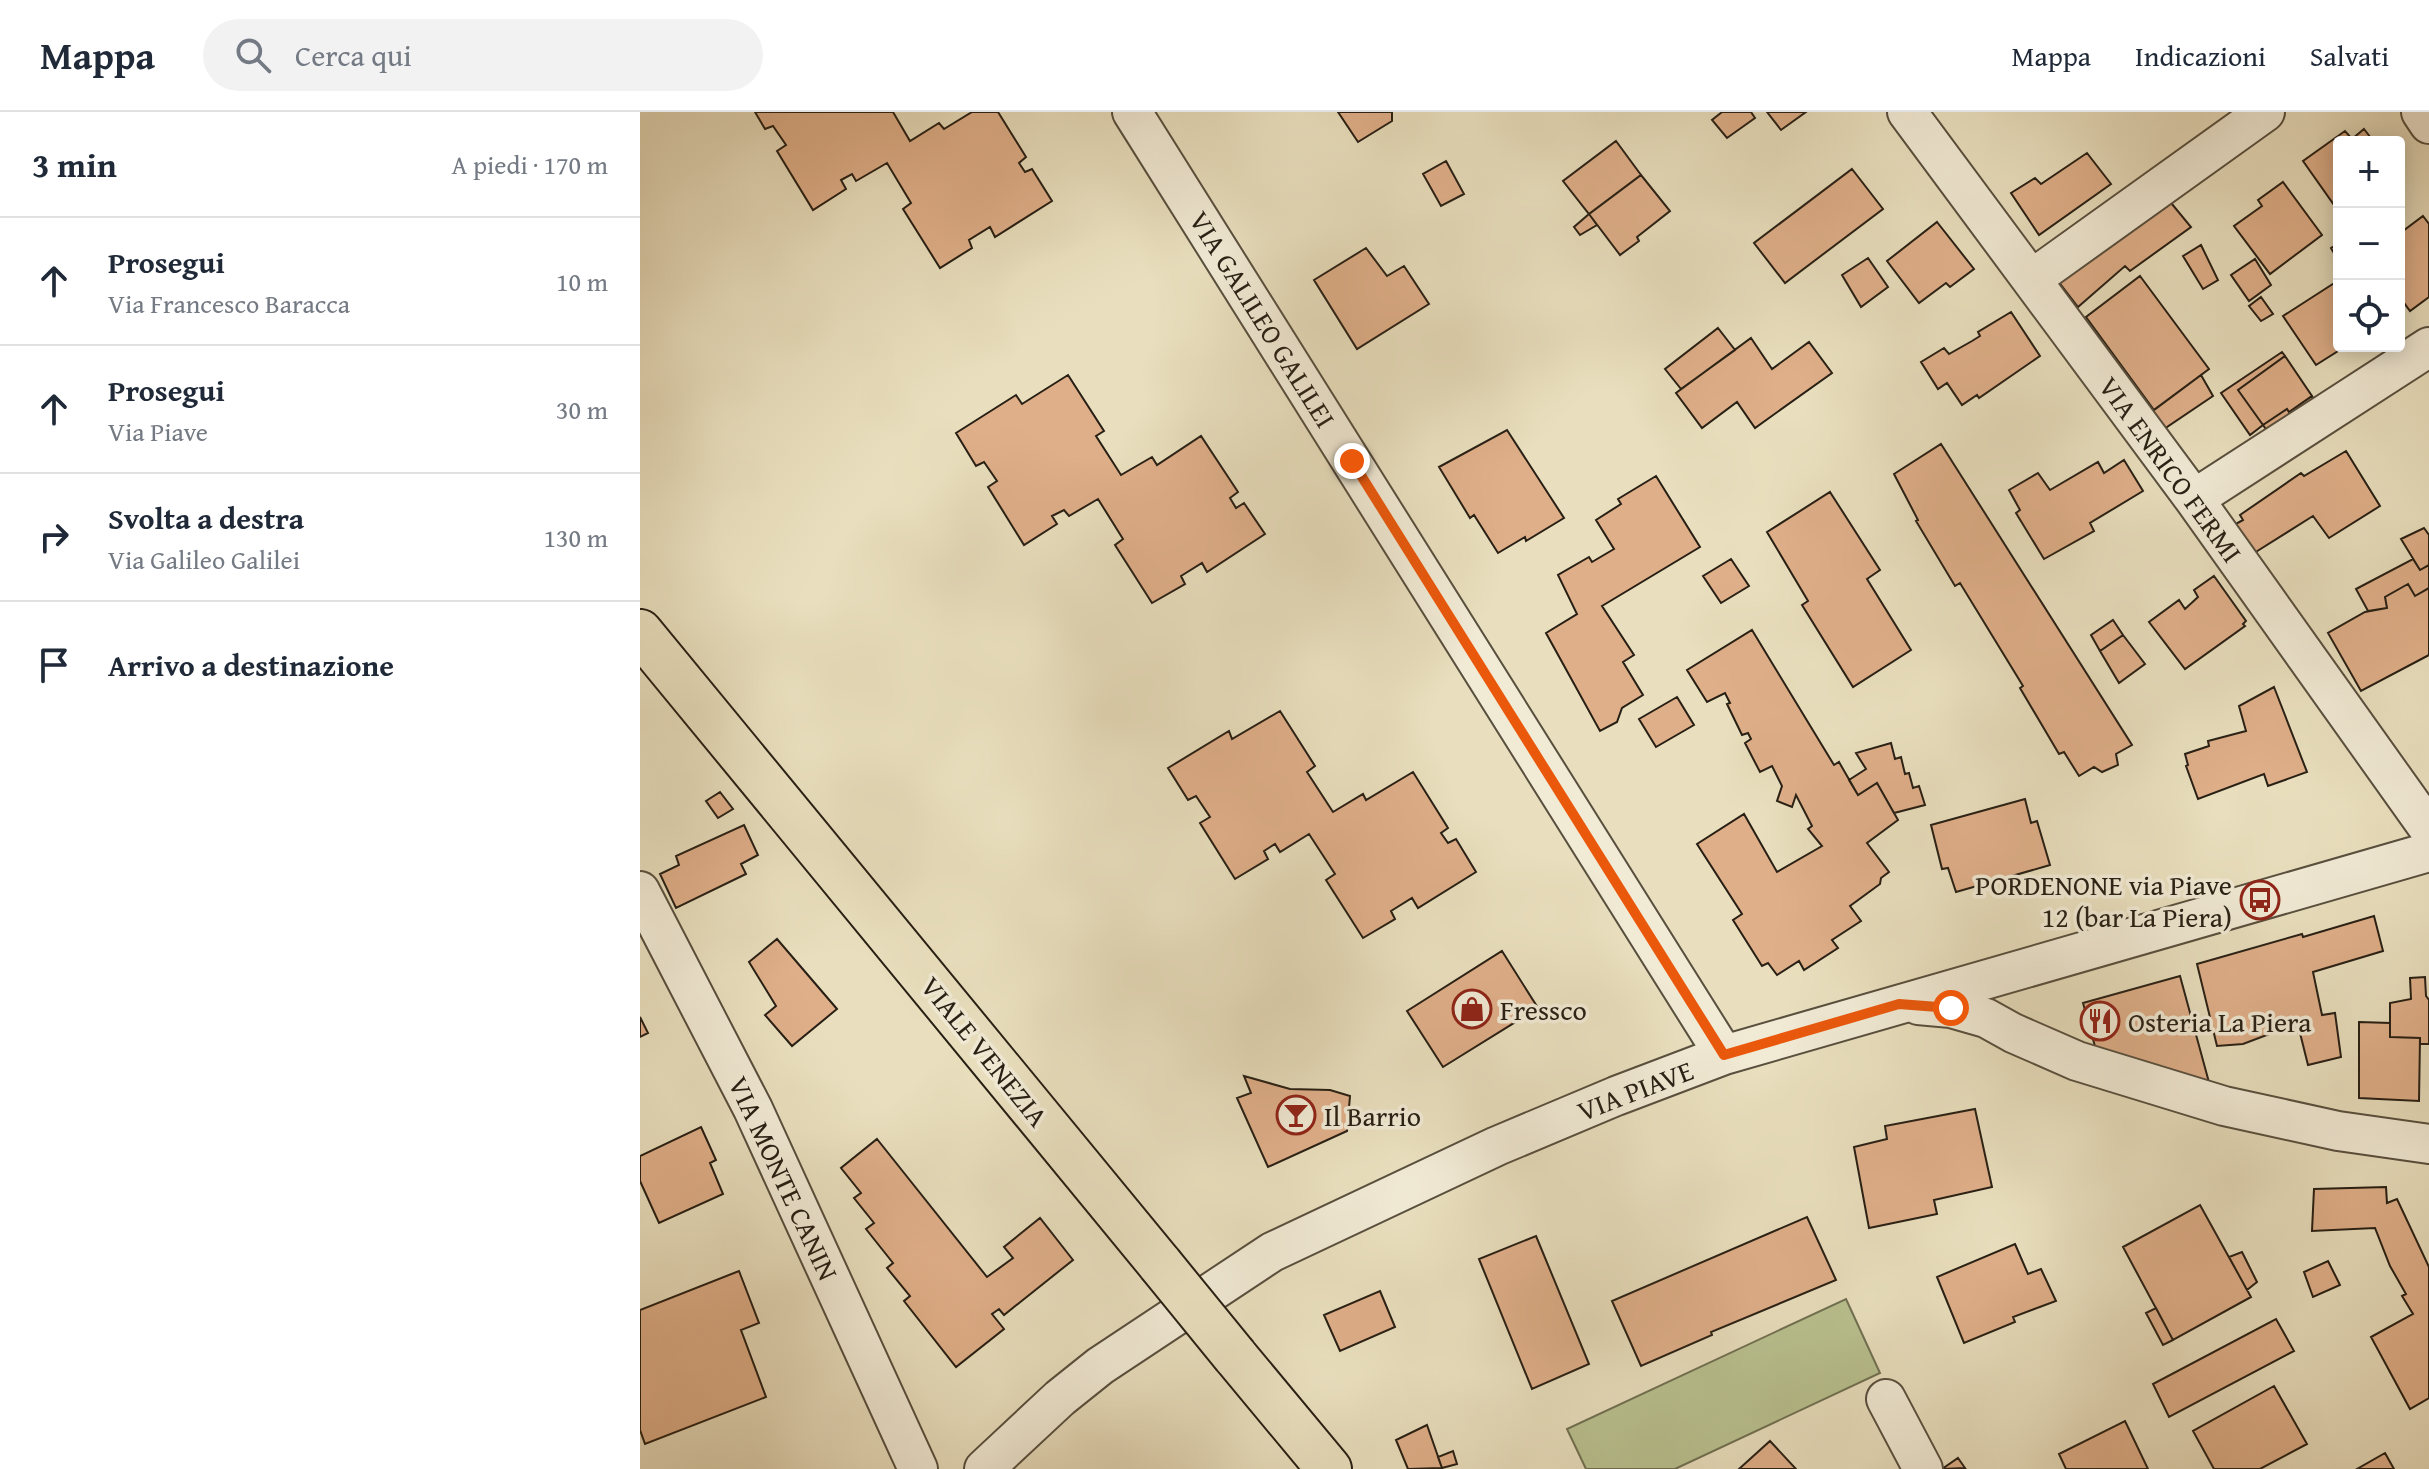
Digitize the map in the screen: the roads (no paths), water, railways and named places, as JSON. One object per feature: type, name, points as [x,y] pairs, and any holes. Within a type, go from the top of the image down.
[{"type":"main road","name":"VIALE VENEZIA","points":[[640,632],[1329,1469]]},
{"type":"street","name":"VIA GALILEO GALILEI","points":[[1132,112],[1724,1055]]},
{"type":"street","name":"VIA ENRICO FERMI","points":[[1907,112],[2194,499],[2429,829]]},
{"type":"street","points":[[2032,279],[2265,112]]},
{"type":"street","points":[[2421,112],[2429,124]]},
{"type":"street","points":[[2194,499],[2429,347]]},
{"type":"street","name":"VIA PIAVE","points":[[984,1469],[1060,1398],[1100,1366],[1272,1252],[1523,1134],[1724,1055],[2429,852]]},
{"type":"street","name":"VIA MONTE CANIN","points":[[640,891],[765,1134],[918,1469]]},
{"type":"street","points":[[1899,1004],[1951,1008],[1986,1018],[2077,1061],[2224,1106],[2338,1131],[2429,1144]]},
{"type":"street","points":[[1886,1399],[1923,1469]]},
{"type":"place","name":"PORDENONE via Piave 12 (bar La Piera)","points":[[2260,900]]},
{"type":"place","name":"Fressco","points":[[1472,1009]]},
{"type":"place","name":"Osteria La Piera","points":[[2100,1021]]},
{"type":"place","name":"Il Barrio","points":[[1296,1115]]}]
